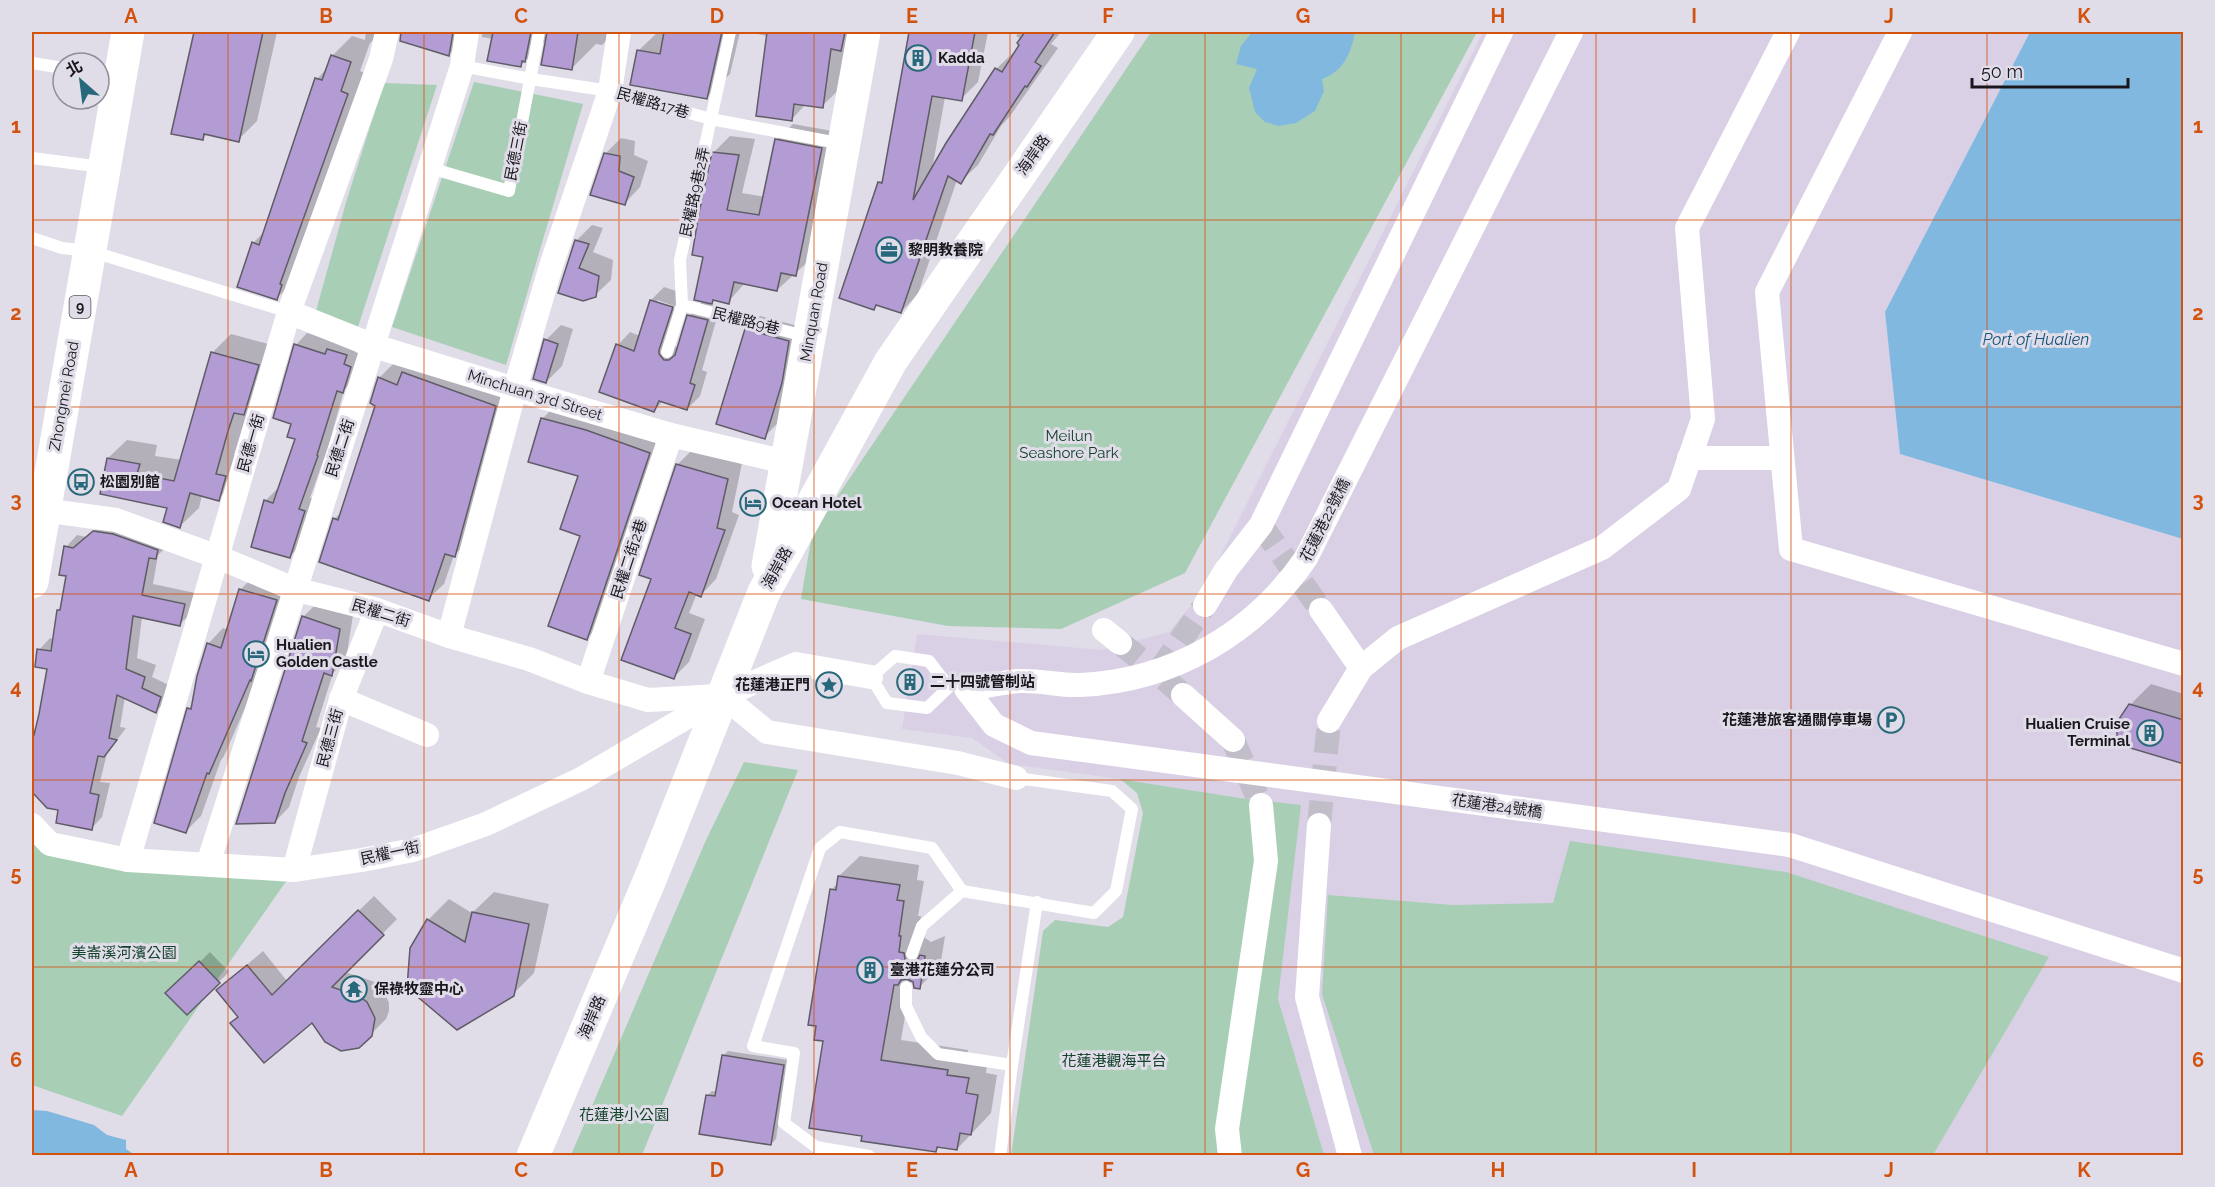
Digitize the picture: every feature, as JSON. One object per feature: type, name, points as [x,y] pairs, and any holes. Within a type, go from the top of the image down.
[{"type":"main road","name":"Zhongmei Road","points":[[32,582],[105,168],[115,78],[128,32]]},
{"type":"main road","name":"Minquan Road","points":[[764,592],[864,32]]},
{"type":"main road","name":"海岸路","points":[[533,1155],[651,877],[764,592],[891,361],[1118,32]]},
{"type":"street","name":"民德一街","points":[[128,860],[289,312],[381,59],[387,32]]},
{"type":"street","name":"民德二街","points":[[208,864],[462,66],[467,32]]},
{"type":"street","points":[[449,636],[515,389],[551,266],[610,91],[619,32]]},
{"type":"street","points":[[1205,606],[1226,570],[1262,525],[1502,32]]},
{"type":"street","name":"花蓮港22號橋","points":[[957,688],[1022,681],[1078,686],[1135,678],[1188,660],[1237,631],[1279,594],[1306,558],[1571,32]]},
{"type":"street","points":[[1329,721],[1361,668],[1398,638],[1602,548],[1679,489],[1703,419],[1687,228],[1788,32]]},
{"type":"street","points":[[1900,32],[1767,292],[1791,549],[2184,664]]},
{"type":"street","name":"Minchuan 3rd Street","points":[[289,312],[374,346],[515,389],[670,435],[786,462]]},
{"type":"street","name":"民權二街2巷","points":[[588,682],[670,435]]},
{"type":"street","points":[[1689,458],[1782,458]]},
{"type":"street","name":"民權二街","points":[[43,510],[116,520],[218,557],[294,589],[377,610],[449,636],[528,658],[588,682],[648,700],[723,696]]},
{"type":"street","name":"民德三街","points":[[294,870],[341,699],[377,610]]},
{"type":"street","points":[[1321,610],[1361,668]]},
{"type":"street","points":[[871,677],[795,664],[723,696],[767,732],[958,763],[1016,778]]},
{"type":"street","name":"花蓮港24號橋","points":[[957,688],[994,725],[1031,743],[1790,845],[2184,971]]},
{"type":"street","points":[[1183,695],[1233,740]]},
{"type":"street","name":"民權一街","points":[[32,825],[50,844],[128,860],[294,870],[413,850],[486,824],[581,779],[723,696]]},
{"type":"street","points":[[341,699],[427,735]]},
{"type":"street","points":[[1230,1155],[1227,1129],[1266,861],[1261,805]]},
{"type":"street","points":[[1319,825],[1307,996],[1350,1155]]},
{"type":"lane","name":"民德三街","points":[[430,168],[508,191],[539,32]]},
{"type":"lane","name":"民權路9巷2弄","points":[[667,352],[682,305],[680,260],[730,32]]},
{"type":"lane","points":[[32,63],[51,66]]},
{"type":"lane","name":"民權路17巷","points":[[462,66],[610,91],[711,119],[843,144]]},
{"type":"lane","points":[[32,158],[105,168]]},
{"type":"lane","points":[[32,238],[62,248],[90,251],[289,312]]},
{"type":"lane","name":"民權路9巷","points":[[682,305],[810,337]]},
{"type":"lane","points":[[895,656],[929,661],[957,688],[927,708],[897,705],[887,703],[871,677],[895,656]]},
{"type":"lane","points":[[869,1155],[816,1148],[784,1123],[794,1053],[753,1046],[820,848],[840,832],[932,848],[962,891],[1094,913],[1116,891],[1132,809],[1112,791],[1016,778]]},
{"type":"lane","points":[[912,954],[922,926],[962,891]]},
{"type":"lane","points":[[1000,1155],[1037,902]]},
{"type":"lane","points":[[906,987],[906,1006],[921,1038],[938,1054],[1012,1065]]},
{"type":"shaded area","points":[[1483,32],[2030,32],[1885,312],[1900,454],[2183,539],[2183,1155],[1190,1155],[1240,798],[1009,764],[972,738],[902,729],[917,634],[1102,650],[1169,632],[1203,591]]},
{"type":"green space","name":"Meilun Seashore Park","points":[[1151,32],[1477,32],[1185,573],[1061,629],[948,626],[801,599],[812,534]]},
{"type":"green space","points":[[474,82],[583,104],[506,365],[392,327]]},
{"type":"green space","points":[[384,83],[437,85],[356,333],[314,318],[347,199]]},
{"type":"green space","name":"花蓮港小公園","points":[[744,762],[798,770],[642,1155],[571,1155],[706,840]]},
{"type":"green space","name":"花蓮港觀海平台","points":[[1120,779],[1301,805],[1278,999],[1324,1155],[1011,1156],[1043,931],[1055,920],[1108,927],[1123,917],[1143,813],[1137,793]]},
{"type":"green space","name":"美崙溪河濱公園","points":[[32,825],[50,844],[294,870],[122,1116],[32,1085]]},
{"type":"green space","points":[[1570,841],[1786,872],[2049,957],[1933,1155],[1374,1155],[1322,994],[1328,895],[1453,905],[1553,903]]},
{"type":"water","points":[[1252,32],[1355,32],[1351,47],[1341,66],[1330,76],[1322,79],[1324,91],[1315,111],[1296,123],[1279,126],[1265,122],[1255,112],[1249,88],[1257,69],[1236,64],[1241,46]]},
{"type":"water","name":"Port of Hualien","points":[[2030,32],[2183,32],[2183,539],[1900,454],[1885,312]]},
{"type":"water","points":[[32,1110],[47,1111],[94,1125],[107,1135],[126,1140],[126,1149],[135,1155],[32,1155]]},
{"type":"building","points":[[194,32],[263,32],[239,142],[204,134],[203,140],[171,134]]},
{"type":"building","points":[[401,32],[453,32],[449,56],[400,41]]},
{"type":"building","points":[[493,32],[531,32],[525,62],[522,61],[521,67],[487,61]]},
{"type":"building","points":[[547,32],[578,32],[572,70],[541,65]]},
{"type":"building","points":[[664,32],[722,32],[707,99],[630,85],[637,50],[660,54]]},
{"type":"building","points":[[767,32],[845,32],[841,51],[831,49],[823,108],[794,104],[792,121],[756,116]]},
{"type":"building","points":[[909,32],[975,32],[962,101],[932,96],[913,200],[946,143],[995,68],[1002,72],[1025,32],[1055,32],[1035,62],[1041,66],[993,135],[990,134],[961,184],[948,176],[901,313],[876,305],[874,310],[839,298],[878,182],[882,183]]},
{"type":"building","points":[[331,55],[351,62],[341,91],[348,94],[280,284],[282,285],[277,300],[237,287],[252,242],[259,245],[315,78],[322,80]]},
{"type":"building","points":[[775,139],[822,148],[796,276],[781,273],[777,291],[734,282],[729,304],[713,300],[712,304],[694,300],[703,257],[692,255],[712,152],[739,155],[727,210],[759,215]]},
{"type":"building","points":[[604,153],[620,156],[619,171],[634,177],[625,205],[590,195]]},
{"type":"building","points":[[575,240],[589,244],[579,268],[599,276],[596,297],[583,301],[558,293]]},
{"type":"building","points":[[650,300],[673,307],[659,350],[664,360],[669,360],[675,355],[687,315],[708,320],[690,383],[695,385],[687,410],[659,401],[654,412],[599,392],[616,344],[634,351]]},
{"type":"building","points":[[745,329],[789,341],[782,383],[765,439],[716,424]]},
{"type":"building","points":[[544,339],[558,344],[546,383],[533,379]]},
{"type":"building","points":[[294,344],[325,354],[327,349],[347,355],[344,364],[351,367],[343,393],[337,391],[318,456],[299,509],[305,511],[290,558],[251,547],[264,500],[273,503],[295,439],[287,437],[291,424],[273,418]]},
{"type":"building","points":[[211,352],[259,365],[244,415],[234,413],[228,431],[216,474],[226,476],[219,501],[190,493],[180,528],[163,522],[167,508],[100,494],[107,458],[140,464],[137,474],[174,481]]},
{"type":"building","points":[[402,372],[496,406],[455,557],[445,554],[429,601],[319,562],[333,518],[338,520],[375,406],[370,403],[378,377],[397,385]]},
{"type":"building","points":[[541,418],[586,430],[650,453],[587,640],[548,626],[580,536],[560,529],[578,476],[528,462]]},
{"type":"building","points":[[676,464],[728,479],[717,528],[725,530],[701,597],[689,592],[675,628],[691,634],[674,679],[621,660],[651,579],[639,575]]},
{"type":"building","points":[[93,531],[113,534],[158,550],[156,559],[149,558],[142,595],[185,604],[180,626],[133,616],[126,669],[145,677],[142,688],[161,697],[156,713],[117,695],[109,738],[117,740],[104,757],[98,756],[90,793],[99,795],[92,830],[56,823],[58,810],[47,808],[32,792],[32,733],[34,735],[47,669],[35,667],[37,649],[51,651],[57,610],[60,610],[66,576],[59,575],[64,546],[73,548]]},
{"type":"building","points":[[239,589],[277,600],[251,681],[209,774],[207,773],[186,833],[154,823],[187,708],[191,709],[197,676],[207,643],[221,648]]},
{"type":"building","points":[[302,616],[340,629],[332,676],[324,673],[302,741],[307,743],[285,793],[275,823],[236,824]]},
{"type":"building","name":"Hualien Cruise Terminal","points":[[2129,704],[2184,720],[2184,764],[2117,744],[2117,722]]},
{"type":"building","points":[[838,876],[900,885],[897,900],[904,901],[899,952],[904,953],[905,959],[910,962],[917,961],[920,955],[925,956],[920,989],[914,988],[913,982],[907,979],[894,985],[881,1060],[948,1070],[947,1075],[969,1078],[966,1093],[978,1095],[971,1135],[960,1133],[957,1150],[937,1147],[936,1152],[861,1141],[862,1136],[809,1128],[823,1041],[814,1040],[816,1026],[808,1025],[830,889],[836,890]]},
{"type":"building","points":[[358,910],[384,935],[332,987],[360,997],[367,1002],[375,1018],[372,1036],[359,1048],[341,1051],[325,1042],[312,1023],[264,1063],[230,1023],[238,1017],[216,990],[247,965],[272,995]]},
{"type":"building","points":[[472,912],[529,924],[514,996],[457,1030],[407,988],[410,948],[427,919],[465,942]]},
{"type":"building","points":[[199,961],[220,983],[187,1015],[165,993]]},
{"type":"building","points":[[722,1055],[784,1065],[771,1145],[699,1134],[706,1095],[715,1096]]},
{"type":"tunnel","points":[[1261,525],[1321,610]]},
{"type":"tunnel","points":[[1183,695],[1158,673],[1205,605]]},
{"type":"tunnel","points":[[1120,643],[1158,673]]},
{"type":"tunnel","points":[[1319,825],[1329,721]]},
{"type":"tunnel","points":[[1233,740],[1261,805]]},
{"type":"place","name":"Kadda","points":[[918,58]]},
{"type":"place","name":"黎明教養院","points":[[889,250]]},
{"type":"place","name":"松園別館","points":[[81,482]]},
{"type":"place","name":"Ocean Hotel","points":[[753,503]]},
{"type":"place","name":"Hualien Golden Castle","points":[[256,654]]},
{"type":"place","name":"二十四號管制站","points":[[910,682]]},
{"type":"place","name":"花蓮港正門","points":[[829,685]]},
{"type":"place","name":"花蓮港旅客通關停車場","points":[[1891,720]]},
{"type":"place","name":"Hualien Cruise Terminal","points":[[2150,733]]},
{"type":"place","name":"臺港花蓮分公司","points":[[870,970]]},
{"type":"place","name":"保祿牧靈中心","points":[[354,989]]}]
